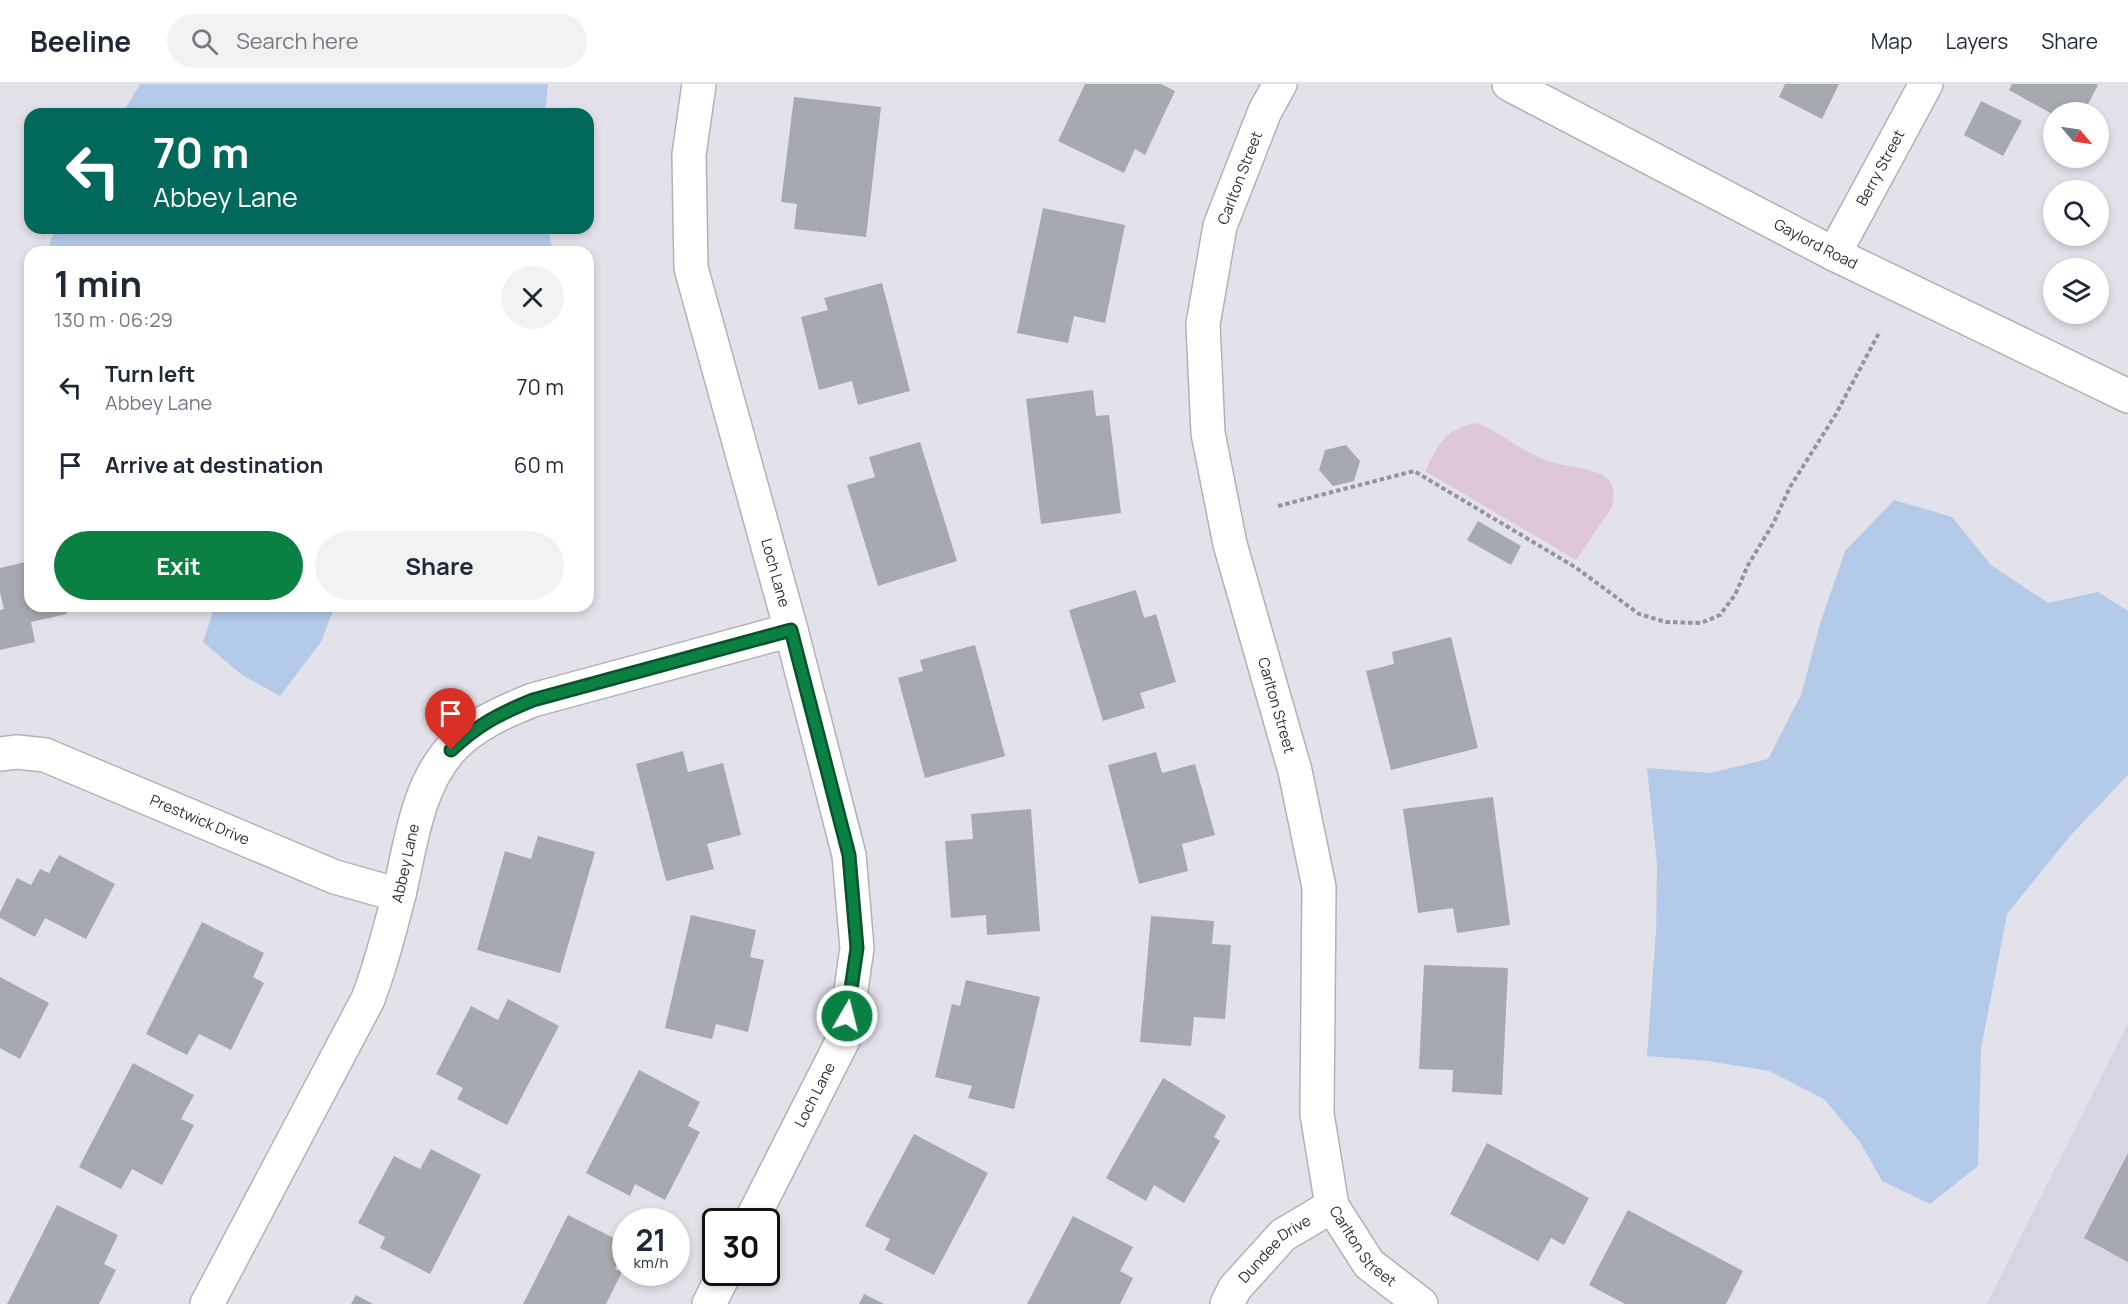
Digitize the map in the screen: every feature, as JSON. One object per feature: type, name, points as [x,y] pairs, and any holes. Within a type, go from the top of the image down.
[{"type":"street","name":"Loch Lane","points":[[699,84],[689,155],[691,268],[791,630],[849,855],[857,948],[844,1038],[758,1208]]},
{"type":"street","name":"Carlton Street","points":[[1281,84],[1265,111],[1220,226],[1203,324],[1208,434],[1230,544],[1295,771],[1319,886],[1317,1114],[1332,1206],[1370,1264],[1422,1304]]},
{"type":"street","name":"Gaylord Road","points":[[1509,84],[1834,254],[2128,396]]},
{"type":"street","name":"Berry Street","points":[[1834,254],[1926,84]]},
{"type":"street","name":"Abbey Lane","points":[[207,1304],[368,999],[382,963],[418,810],[425,792],[451,750],[473,730],[501,712],[533,700],[791,630]]},
{"type":"street","name":"Prestwick Drive","points":[[0,754],[45,755],[335,877],[399,895]]},
{"type":"street","name":"Dundee Drive","points":[[1227,1304],[1235,1288],[1283,1235],[1332,1206]]},
{"type":"street","points":[[709,1304],[718,1286]]},
{"type":"path","points":[[1278,506],[1414,471],[1575,567],[1639,614],[1666,622],[1701,622],[1720,615],[1735,595],[1748,565],[1773,524],[1790,487],[1857,378],[1880,331]]},
{"type":"shaded area","points":[[1476,423],[1541,458],[1557,464],[1590,470],[1609,480],[1614,493],[1612,507],[1576,560],[1425,471],[1439,446],[1449,434],[1456,429]]},
{"type":"shaded area","points":[[2128,1023],[2128,1304],[1987,1304]]},
{"type":"water","points":[[140,84],[548,84],[546,108],[126,108]]},
{"type":"water","points":[[54,234],[550,234],[551,246],[49,246]]},
{"type":"water","points":[[1894,500],[1952,517],[1991,565],[2048,603],[2098,592],[2128,611],[2128,775],[2070,836],[2007,914],[1981,1049],[1978,1166],[1930,1204],[1882,1181],[1860,1142],[1824,1099],[1769,1071],[1708,1061],[1647,1056],[1656,930],[1657,864],[1647,768],[1710,773],[1768,759],[1801,695],[1820,624],[1845,551]]},
{"type":"water","points":[[213,612],[333,612],[321,642],[280,696],[242,675],[203,642]]},
{"type":"building","points":[[1085,84],[1161,84],[1175,91],[1145,155],[1135,149],[1124,173],[1058,141]]},
{"type":"building","points":[[1785,84],[1839,84],[1822,119],[1779,97]]},
{"type":"building","points":[[2012,84],[2098,85],[2089,102],[2043,102],[2043,109],[2009,90]]},
{"type":"building","points":[[794,97],[881,107],[866,237],[794,229],[797,204],[781,202]]},
{"type":"building","points":[[1981,101],[2022,121],[2003,156],[1964,135]]},
{"type":"building","points":[[1043,208],[1125,225],[1105,323],[1074,316],[1068,343],[1017,333]]},
{"type":"building","points":[[882,283],[910,391],[858,405],[852,381],[819,390],[801,317],[828,310],[824,298]]},
{"type":"building","points":[[1093,390],[1096,416],[1109,415],[1121,513],[1041,524],[1026,399]]},
{"type":"building","points":[[920,442],[957,561],[878,586],[847,485],[875,477],[869,457]]},
{"type":"building","points":[[1346,445],[1360,461],[1354,481],[1333,486],[1319,470],[1325,450]]},
{"type":"building","points":[[1478,521],[1521,546],[1511,565],[1467,540]]},
{"type":"building","points":[[24,562],[24,612],[66,612],[67,614],[31,622],[35,642],[0,650],[0,610],[4,609],[0,592],[0,568]]},
{"type":"building","points":[[1136,590],[1144,618],[1156,614],[1176,682],[1140,693],[1145,708],[1103,721],[1069,610]]},
{"type":"building","points":[[1451,637],[1478,748],[1391,770],[1366,671],[1394,664],[1392,652]]},
{"type":"building","points":[[975,645],[1005,756],[925,778],[898,678],[923,671],[920,660]]},
{"type":"building","points":[[683,751],[688,772],[723,763],[741,835],[707,844],[714,869],[666,881],[636,764]]},
{"type":"building","points":[[1156,752],[1162,773],[1195,764],[1215,835],[1182,844],[1188,871],[1139,884],[1108,765]]},
{"type":"building","points":[[1493,797],[1510,925],[1457,933],[1453,908],[1418,913],[1403,809]]},
{"type":"building","points":[[1031,809],[1040,931],[987,935],[986,915],[951,918],[945,841],[973,839],[971,814]]},
{"type":"building","points":[[538,836],[595,852],[560,973],[477,950],[505,851],[531,859]]},
{"type":"building","points":[[59,855],[115,884],[86,939],[45,918],[35,937],[0,918],[0,912],[17,878],[31,885],[40,869],[49,873]]},
{"type":"building","points":[[691,915],[756,930],[750,957],[764,960],[748,1032],[716,1024],[712,1039],[665,1028]]},
{"type":"building","points":[[1151,916],[1214,921],[1212,944],[1231,945],[1225,1019],[1194,1017],[1191,1046],[1140,1042]]},
{"type":"building","points":[[202,922],[264,953],[253,977],[264,983],[231,1050],[199,1034],[187,1055],[146,1034]]},
{"type":"building","points":[[1424,965],[1508,968],[1502,1095],[1452,1092],[1453,1070],[1419,1069]]},
{"type":"building","points":[[0,977],[49,1003],[20,1059],[0,1048]]},
{"type":"building","points":[[966,980],[1040,997],[1014,1109],[968,1098],[972,1086],[935,1077],[952,1004],[960,1006]]},
{"type":"building","points":[[508,999],[559,1026],[507,1125],[457,1099],[463,1088],[436,1074],[471,1006],[498,1020]]},
{"type":"building","points":[[133,1063],[194,1095],[181,1119],[194,1125],[162,1185],[132,1169],[121,1189],[79,1167]]},
{"type":"building","points":[[639,1070],[700,1102],[688,1126],[700,1132],[665,1200],[635,1184],[630,1196],[586,1173]]},
{"type":"building","points":[[1163,1078],[1226,1116],[1214,1137],[1220,1141],[1184,1203],[1154,1185],[1146,1201],[1106,1178]]},
{"type":"building","points":[[914,1134],[988,1173],[934,1275],[885,1250],[890,1239],[865,1226]]},
{"type":"building","points":[[1487,1143],[1589,1198],[1564,1245],[1551,1238],[1538,1261],[1450,1214]]},
{"type":"building","points":[[431,1149],[481,1175],[430,1274],[380,1248],[385,1237],[358,1223],[394,1156],[420,1169]]},
{"type":"building","points":[[2128,1153],[2128,1262],[2084,1238]]},
{"type":"building","points":[[57,1205],[118,1235],[104,1264],[116,1270],[99,1304],[7,1304]]},
{"type":"building","points":[[1628,1210],[1743,1271],[1726,1304],[1625,1304],[1589,1285]]},
{"type":"building","points":[[568,1215],[612,1237],[612,1286],[615,1286],[606,1304],[523,1304]]},
{"type":"building","points":[[1073,1216],[1133,1247],[1120,1271],[1133,1278],[1120,1304],[1027,1304]]},
{"type":"building","points":[[864,1294],[884,1304],[859,1304]]},
{"type":"building","points":[[356,1295],[373,1304],[351,1304]]},
{"type":"route","points":[[451,750],[473,730],[501,712],[533,700],[791,630],[849,855],[857,948],[847,1016]]}]
